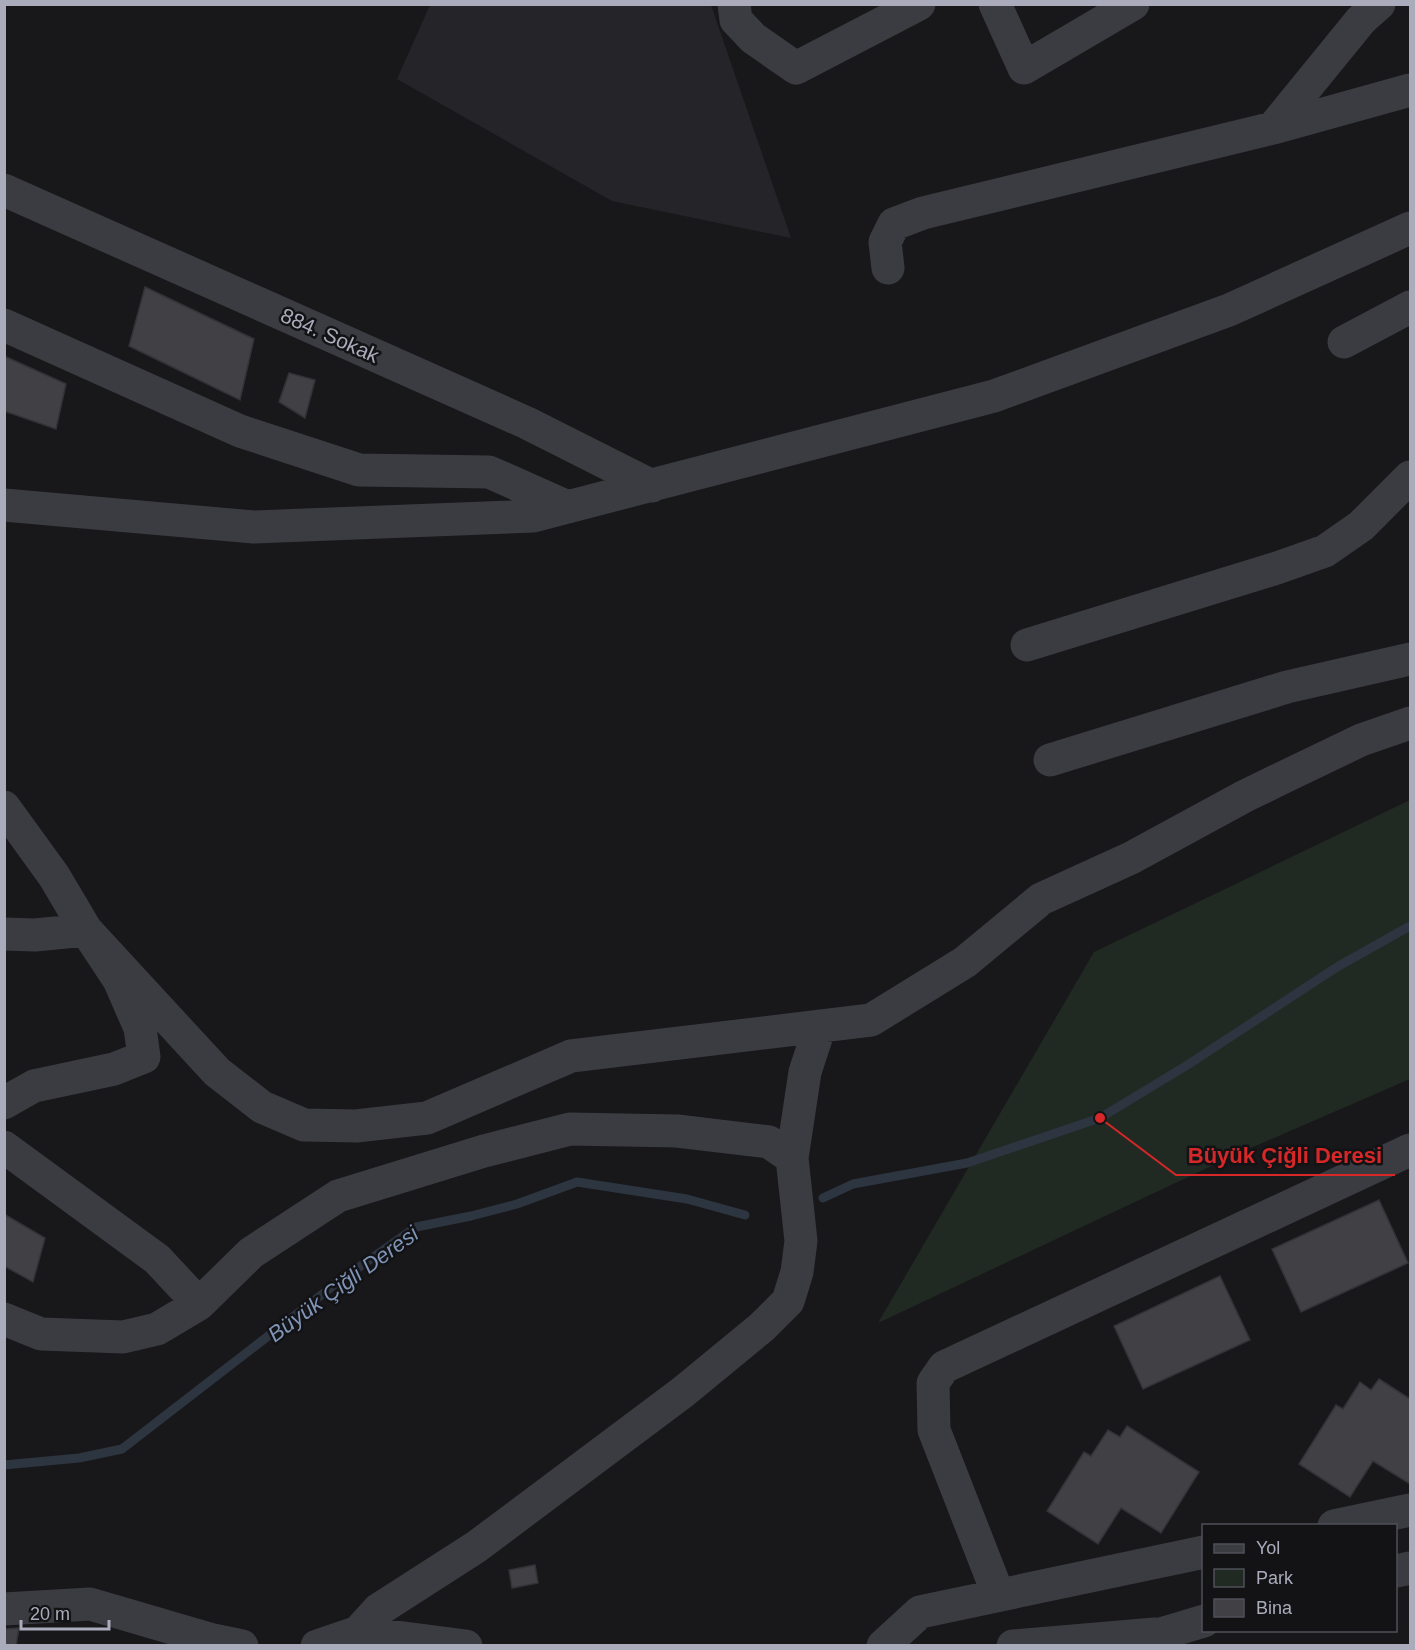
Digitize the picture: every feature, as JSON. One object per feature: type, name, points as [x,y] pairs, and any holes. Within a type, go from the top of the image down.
[{"type":"street","points":[[734,4],[736,20],[753,38],[796,68],[919,4]]},
{"type":"street","points":[[995,4],[1024,68],[1133,4]]},
{"type":"street","points":[[1273,128],[1361,20],[1379,4]]},
{"type":"street","points":[[888,268],[885,242],[894,224],[923,213],[1273,128],[1410,90]]},
{"type":"street","name":"884. Sokak","points":[[4,190],[527,423],[652,486]]},
{"type":"street","points":[[4,483],[16,506],[254,527],[532,516],[994,396],[1229,310],[1410,228]]},
{"type":"street","points":[[1344,342],[1410,306]]},
{"type":"street","points":[[4,325],[240,431],[348,467],[359,470],[489,472],[568,507]]},
{"type":"street","points":[[1027,645],[1325,551],[1361,526],[1410,477]]},
{"type":"street","points":[[1050,760],[1287,687],[1410,659]]},
{"type":"street","points":[[86,930],[217,1072],[262,1107],[304,1125],[356,1126],[427,1118],[571,1056],[871,1020],[965,962],[1041,899],[1131,858],[1273,783],[1361,740],[1410,723]]},
{"type":"street","points":[[4,807],[54,876],[119,980],[140,1028],[144,1057],[114,1069],[34,1086],[4,1103]]},
{"type":"street","points":[[4,934],[35,935],[86,930]]},
{"type":"street","points":[[358,1632],[378,1610],[476,1547],[682,1392],[762,1327],[788,1301],[801,1241],[792,1158],[805,1072],[820,1026]]},
{"type":"street","points":[[4,1319],[41,1334],[123,1337],[157,1329],[199,1304],[251,1253],[338,1196],[484,1151],[570,1129],[677,1131],[770,1142],[792,1158]]},
{"type":"street","points":[[4,1148],[157,1259],[199,1304]]},
{"type":"street","points":[[998,1594],[934,1430],[933,1383],[944,1367],[1410,1150]]},
{"type":"street","points":[[1344,1524],[1410,1510]]},
{"type":"street","points":[[883,1646],[920,1612],[1202,1552]]},
{"type":"street","points":[[4,1609],[90,1604],[213,1640],[242,1646]]},
{"type":"street","points":[[1013,1646],[1140,1640],[1202,1621]]},
{"type":"street","points":[[317,1646],[358,1632],[466,1646]]},
{"type":"shaded area","points":[[430,5],[711,5],[791,238],[612,201],[397,79]]},
{"type":"green space","points":[[1410,800],[1410,1079],[1237,1154],[878,1323],[1094,952]]},
{"type":"building","points":[[145,287],[254,339],[240,400],[129,346]]},
{"type":"building","points":[[4,356],[66,384],[56,429],[4,411]]},
{"type":"building","points":[[289,373],[315,380],[305,418],[279,402]]},
{"type":"building","points":[[1379,1200],[1408,1263],[1301,1312],[1272,1249]]},
{"type":"building","points":[[4,1214],[45,1238],[33,1282],[4,1266]]},
{"type":"building","points":[[1220,1276],[1250,1340],[1143,1389],[1114,1326]]},
{"type":"building","points":[[1379,1379],[1410,1399],[1410,1484],[1373,1461],[1350,1497],[1299,1464],[1336,1405],[1343,1409],[1360,1382],[1371,1390]]},
{"type":"building","points":[[1127,1426],[1199,1472],[1161,1533],[1121,1508],[1098,1544],[1047,1511],[1084,1452],[1091,1456],[1108,1430],[1120,1437]]},
{"type":"building","points":[[535,1565],[538,1583],[512,1588],[509,1570]]},
{"type":"building","points":[[19,1628],[16,1646],[4,1646],[4,1629]]},
{"type":"waterway","name":"Büyük Çiğli Deresi","points":[[823,1198],[853,1184],[967,1163],[1100,1118],[1189,1064],[1337,967],[1410,926]]},
{"type":"waterway","name":"Büyük Çiğli Deresi","points":[[4,1465],[79,1458],[122,1449],[338,1282],[416,1227],[517,1204],[577,1182],[687,1199],[745,1215]]},
{"type":"place","name":"Büyük Çiğli Deresi","points":[[1100,1118]]}]
